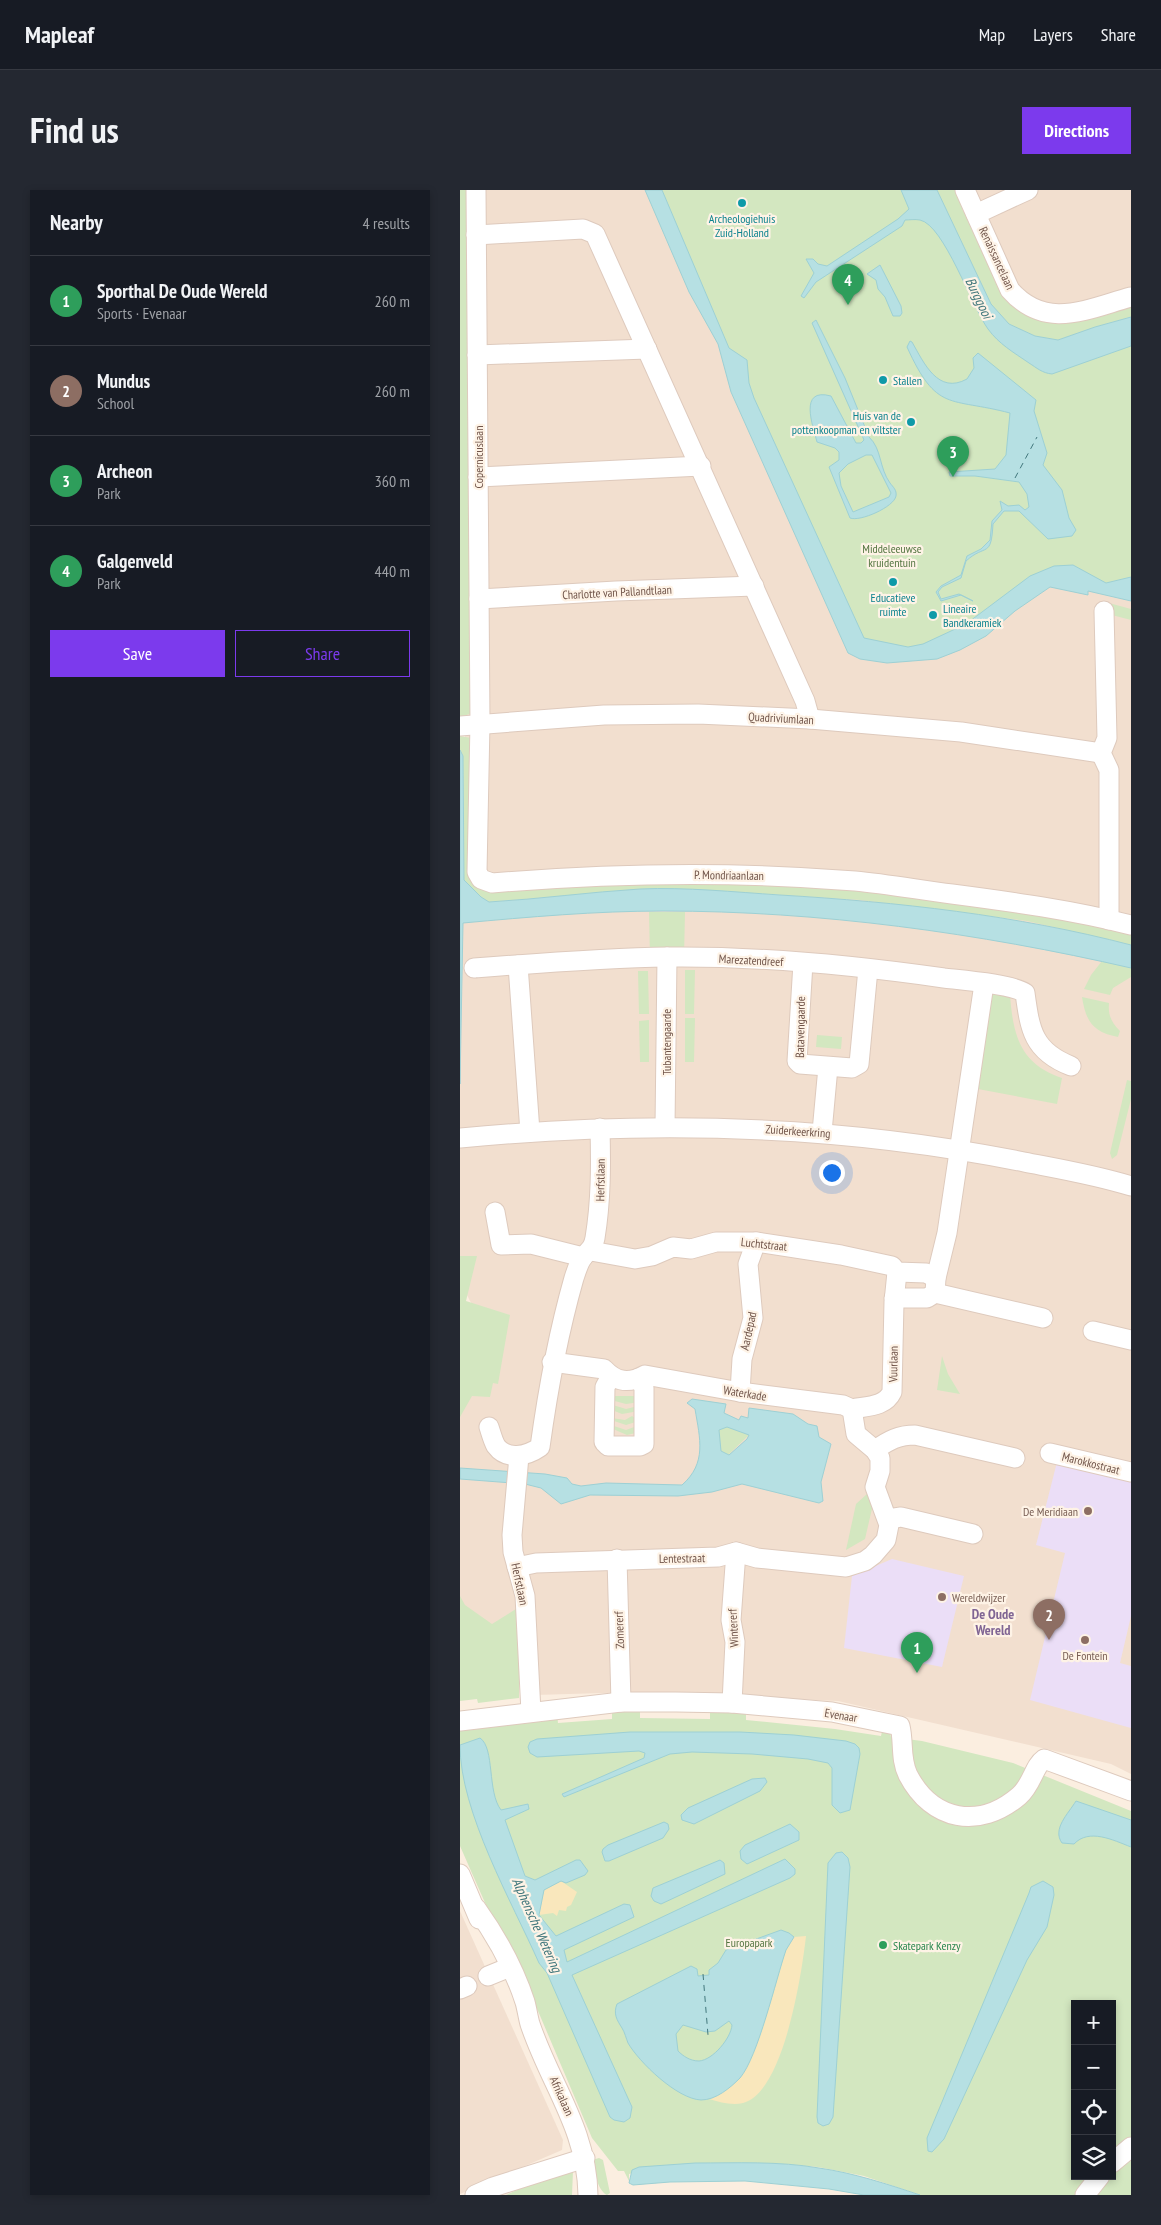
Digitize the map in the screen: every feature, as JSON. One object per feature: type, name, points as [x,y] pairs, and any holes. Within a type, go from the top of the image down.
[{"type":"street","name":"Copernicuslaan","points":[[476,190],[480,723]]},
{"type":"street","name":"Renaissancelaan","points":[[965,190],[1010,290],[1021,303],[1038,312],[1059,315],[1131,297]]},
{"type":"street","points":[[976,214],[1028,190]]},
{"type":"street","points":[[476,235],[583,229],[595,234],[805,701],[810,719]]},
{"type":"street","points":[[477,355],[648,349]]},
{"type":"street","points":[[478,477],[700,466]]},
{"type":"street","name":"Charlotte van Pallandtlaan","points":[[479,599],[616,591],[754,586]]},
{"type":"street","points":[[1104,610],[1108,738],[1101,753],[1109,770],[1109,920]]},
{"type":"street","name":"Quadriviumlaan","points":[[460,726],[480,723],[632,715],[698,714],[810,719],[961,732],[1101,753]]},
{"type":"street","name":"P. Mondriaanlaan","points":[[480,723],[477,872],[481,879],[492,884],[568,877],[642,874],[768,876],[856,881],[1072,911],[1131,925]]},
{"type":"street","name":"Marezatendreef","points":[[474,968],[667,957],[803,963],[868,969],[1022,990],[1025,993],[1027,1014],[1034,1036],[1050,1056],[1071,1066]]},
{"type":"street","name":"Tubantengaarde","points":[[665,1127],[667,957]]},
{"type":"street","name":"Batavengaarde","points":[[803,963],[797,1061],[800,1064],[828,1067],[852,1068],[859,1064],[868,969]]},
{"type":"street","points":[[518,965],[530,1132]]},
{"type":"street","points":[[894,1298],[927,1298],[935,1285],[947,1233],[984,984]]},
{"type":"street","points":[[822,1132],[828,1067]]},
{"type":"street","name":"Zuiderkeerkring","points":[[460,1138],[600,1128],[665,1127],[822,1132],[890,1138],[959,1148],[1097,1176],[1131,1186]]},
{"type":"street","name":"Herfstlaan","points":[[531,1712],[525,1596],[517,1567],[512,1535],[519,1459],[540,1447],[552,1362],[575,1275],[587,1254],[601,1193],[600,1128]]},
{"type":"street","points":[[495,1212],[501,1245],[531,1244],[587,1254]]},
{"type":"street","name":"Luchtstraat","points":[[587,1254],[635,1259],[652,1256],[674,1246],[692,1249],[716,1242],[756,1242],[845,1256],[892,1266],[897,1272],[926,1273],[935,1285]]},
{"type":"street","name":"Aardepad","points":[[740,1392],[742,1359],[753,1318],[748,1264],[756,1242]]},
{"type":"street","name":"Vuurlaan","points":[[852,1409],[882,1404],[888,1400],[892,1392],[894,1298],[897,1272]]},
{"type":"street","points":[[935,1285],[1043,1318]]},
{"type":"street","points":[[1093,1331],[1131,1340]]},
{"type":"street","name":"Waterkade","points":[[552,1362],[604,1369],[611,1376],[624,1381],[645,1375],[800,1401],[825,1402],[843,1405],[852,1409]]},
{"type":"street","points":[[611,1376],[605,1387],[604,1442],[608,1446],[640,1446],[644,1444],[644,1388],[639,1378]]},
{"type":"street","points":[[852,1409],[856,1434],[875,1450],[880,1464],[875,1487],[888,1519],[902,1517],[972,1534]]},
{"type":"street","points":[[489,1427],[497,1447],[506,1454],[519,1459]]},
{"type":"street","points":[[875,1450],[890,1440],[915,1435],[1015,1458]]},
{"type":"street","name":"Marokkostraat","points":[[1050,1453],[1131,1472]]},
{"type":"street","name":"Lentestraat","points":[[517,1567],[536,1563],[718,1557],[736,1552],[756,1558],[846,1567],[865,1561],[881,1547],[886,1540],[888,1519]]},
{"type":"street","name":"Wintererf","points":[[732,1703],[735,1642],[730,1620],[736,1552]]},
{"type":"street","name":"Zomererf","points":[[617,1559],[621,1702]]},
{"type":"street","name":"Evenaar","points":[[460,1721],[621,1702],[732,1703],[832,1712],[896,1724],[901,1731],[902,1754],[911,1780],[919,1792],[934,1806],[956,1816],[982,1815],[1003,1807],[1030,1785],[1040,1762],[1044,1759],[1131,1791]]},
{"type":"street","name":"Afrikalaan","points":[[460,1874],[476,1908],[494,1932],[499,1972],[524,2002],[530,2024],[571,2118],[586,2164],[600,2195]]},
{"type":"street","points":[[1116,2160],[1131,2147]]},
{"type":"street","points":[[475,2195],[520,2178],[586,2164]]},
{"type":"street","name":"Afrikalaan","points":[[586,2164],[588,2195]]},
{"type":"street","points":[[1085,2195],[1097,2180]]},
{"type":"shaded area","points":[[460,190],[1131,190],[1131,1774],[1111,1764],[838,1701],[638,1692],[535,1695],[460,1603],[460,1407],[493,1336],[470,1301],[460,1281],[460,932],[467,754],[461,700]]},
{"type":"shaded area","points":[[1057,1462],[1131,1478],[1131,1616],[1120,1663],[1131,1666],[1131,1728],[1030,1700],[1065,1553],[1036,1545]]},
{"type":"shaded area","points":[[892,1559],[964,1576],[942,1667],[844,1648],[852,1576]]},
{"type":"shaded area","points":[[460,1911],[563,2140],[562,2150],[460,2194]]},
{"type":"green space","points":[[460,190],[471,190],[476,712],[460,717]]},
{"type":"green space","name":"Middeleeuwse kruidentuin","points":[[649,190],[935,190],[989,318],[1021,352],[1131,334],[1131,577],[1106,584],[1088,574],[1052,575],[925,651],[856,639]]},
{"type":"green space","points":[[937,190],[961,190],[968,206],[962,209],[965,214],[971,211],[1020,308],[1131,302],[1131,317],[1058,340],[1035,336],[1009,324],[991,304]]},
{"type":"green space","points":[[1109,603],[1131,609],[1131,620],[1108,614]]},
{"type":"green space","points":[[460,736],[471,738],[474,877],[749,879],[930,896],[1131,931],[1131,945],[1027,921],[860,900],[701,890],[641,889],[489,902],[481,897],[464,880],[463,756],[460,750]]},
{"type":"green space","points":[[649,912],[685,912],[684,957],[650,958]]},
{"type":"green space","points":[[1102,961],[1131,968],[1131,977],[1113,988],[1110,995],[1084,989],[1091,975]]},
{"type":"green space","points":[[685,970],[695,970],[694,1014],[685,1014]]},
{"type":"green space","points":[[638,971],[648,971],[649,1014],[639,1014]]},
{"type":"green space","points":[[993,992],[1010,995],[1013,1023],[1021,1046],[1028,1056],[1037,1065],[1062,1078],[1057,1104],[978,1089],[990,1006],[987,1005]]},
{"type":"green space","points":[[1082,997],[1109,1003],[1111,1018],[1114,1025],[1120,1031],[1118,1037],[1102,1032],[1092,1025],[1086,1013]]},
{"type":"green space","points":[[685,1018],[695,1018],[694,1062],[685,1062]]},
{"type":"green space","points":[[649,1020],[649,1062],[640,1062],[639,1021]]},
{"type":"green space","points":[[817,1035],[842,1037],[841,1049],[816,1047]]},
{"type":"green space","points":[[1127,1080],[1131,1081],[1131,1099],[1117,1155],[1112,1159],[1110,1153]]},
{"type":"green space","points":[[460,1256],[477,1256],[466,1301],[510,1315],[498,1384],[493,1383],[490,1397],[472,1396],[460,1417]]},
{"type":"green space","points":[[942,1356],[948,1374],[960,1394],[937,1390]]},
{"type":"green space","points":[[612,1396],[639,1396],[640,1402],[626,1404],[611,1400]]},
{"type":"green space","points":[[613,1405],[626,1409],[638,1406],[639,1411],[622,1414],[612,1410]]},
{"type":"green space","points":[[632,1416],[639,1421],[626,1425],[611,1420],[612,1418],[625,1420]]},
{"type":"green space","points":[[614,1426],[626,1430],[637,1426],[640,1432],[627,1435],[613,1429]]},
{"type":"green space","points":[[727,1426],[749,1435],[728,1455],[721,1451],[719,1430]]},
{"type":"green space","points":[[867,1494],[874,1500],[865,1539],[846,1550],[856,1504]]},
{"type":"green space","points":[[460,1596],[465,1605],[492,1624],[519,1607],[519,1698],[478,1703],[477,1699],[460,1701]]},
{"type":"green space","name":"Europapark","points":[[640,1708],[640,1718],[710,1719],[710,1708],[746,1710],[746,1720],[835,1729],[881,1736],[883,1727],[890,1732],[891,1737],[922,1741],[1013,1763],[1131,1811],[1131,2195],[920,2195],[864,2176],[818,2167],[781,2164],[668,2165],[629,2174],[629,2181],[624,2171],[618,2171],[592,2138],[538,2011],[516,1973],[460,1846],[460,1729],[557,1713],[558,1723],[612,1719],[612,1709]]},
{"type":"green space","points":[[599,2158],[603,2160],[610,2193],[607,2195],[601,2189],[595,2175],[592,2160]]},
{"type":"green space","points":[[573,2171],[572,2195],[506,2195],[542,2179]]},
{"type":"sand","points":[[561,1881],[577,1892],[571,1905],[567,1907],[566,1911],[559,1910],[557,1916],[553,1913],[539,1915],[544,1890]]},
{"type":"sand","points":[[806,1936],[795,2002],[780,2055],[770,2078],[757,2094],[743,2103],[730,2104],[709,2099],[733,2084],[747,2066],[760,2034],[786,1950],[794,1937]]},
{"type":"water","points":[[645,190],[662,190],[729,348],[747,360],[749,383],[754,398],[864,638],[908,647],[923,644],[966,624],[1030,576],[1054,566],[1073,565],[1106,583],[1131,577],[1131,601],[1088,591],[1088,595],[1050,587],[1015,611],[986,636],[960,650],[937,659],[887,663],[860,659],[848,653],[731,392],[718,344],[689,292]]},
{"type":"water","name":"Burggooi","points":[[901,190],[937,190],[991,304],[1009,324],[1035,336],[1058,340],[1131,317],[1131,346],[1052,374],[1045,373],[1007,348],[988,329],[948,251],[929,225],[920,220],[905,220],[902,226],[816,282],[804,298],[801,296],[814,273],[806,259],[813,259],[818,264],[827,266],[898,219],[909,209]]},
{"type":"water","points":[[880,265],[901,306],[902,313],[900,316],[893,316],[885,297],[878,289],[876,280],[867,274]]},
{"type":"water","points":[[816,320],[845,378],[869,437],[876,447],[886,477],[896,492],[894,500],[889,505],[876,513],[861,518],[850,518],[829,467],[839,460],[839,452],[835,448],[817,442],[813,427],[810,410],[811,402],[814,397],[821,395],[831,396],[856,443],[861,443],[864,440],[812,323]],"holes":[[[866,455],[872,455],[891,493],[889,497],[853,512],[841,486],[839,473],[848,464]]]},
{"type":"water","points":[[910,341],[927,367],[940,380],[948,383],[957,383],[967,379],[974,368],[973,358],[978,353],[1036,400],[1034,411],[1047,453],[1043,465],[1062,490],[1069,518],[1076,530],[1072,536],[1048,539],[1019,511],[1004,511],[993,524],[989,546],[966,561],[961,578],[942,587],[938,592],[941,599],[961,595],[941,601],[936,592],[941,586],[961,575],[967,556],[981,549],[990,540],[992,521],[1002,510],[1000,501],[1008,506],[1019,505],[1025,510],[1029,507],[1027,494],[1019,482],[975,476],[950,476],[949,472],[995,469],[1006,455],[1010,413],[947,399],[937,393],[927,383],[907,347]]},
{"type":"water","points":[[460,750],[463,756],[464,880],[481,897],[489,902],[621,890],[675,889],[824,898],[913,906],[1001,918],[1131,945],[1131,968],[1016,944],[898,926],[781,915],[638,911],[463,923],[460,1084]]},
{"type":"water","points":[[692,1399],[726,1404],[724,1413],[739,1420],[741,1416],[748,1418],[749,1408],[793,1414],[808,1424],[817,1426],[819,1437],[831,1444],[821,1482],[823,1501],[819,1503],[742,1484],[712,1492],[678,1496],[590,1495],[561,1504],[541,1488],[525,1484],[460,1479],[460,1468],[545,1474],[567,1478],[572,1484],[581,1486],[606,1483],[682,1485],[695,1468],[700,1450],[695,1409],[687,1403]],"holes":[[[727,1427],[749,1435],[729,1455],[721,1451],[719,1430]]]},
{"type":"water","points":[[630,1732],[740,1732],[794,1735],[846,1741],[855,1744],[859,1748],[860,1754],[850,1810],[840,1813],[832,1805],[832,1768],[828,1763],[808,1759],[752,1754],[692,1752],[670,1754],[564,1797],[562,1794],[644,1758],[645,1753],[639,1751],[537,1757],[530,1753],[528,1747],[530,1742],[537,1739]]},
{"type":"water","name":"Alphensche Wetering","points":[[480,1738],[485,1743],[488,1751],[494,1793],[501,1810],[528,1804],[529,1809],[505,1820],[525,1876],[535,1880],[576,1860],[580,1860],[588,1871],[585,1875],[566,1883],[561,1881],[544,1890],[539,1915],[556,1936],[624,1904],[630,1905],[634,1917],[564,1950],[567,1962],[785,1859],[795,1869],[795,1874],[790,1878],[572,1975],[632,2107],[630,2118],[624,2122],[610,2117],[547,1973],[539,1963],[502,1885],[478,1827],[462,1771],[460,1745]]},
{"type":"water","points":[[765,1778],[767,1782],[760,1791],[694,1824],[682,1820],[681,1815],[688,1808],[752,1779]]},
{"type":"water","points":[[1076,1801],[1131,1820],[1131,1847],[1094,1836],[1080,1839],[1074,1844],[1062,1843],[1059,1838],[1060,1827],[1065,1816]]},
{"type":"water","points":[[664,1822],[668,1824],[669,1829],[663,1838],[605,1861],[602,1852],[608,1845]]},
{"type":"water","points":[[790,1824],[799,1832],[799,1840],[747,1864],[741,1859],[740,1851],[745,1845]]},
{"type":"water","points":[[842,1852],[848,1858],[850,1867],[833,2117],[829,2124],[823,2126],[818,2123],[817,2117],[828,1863],[836,1853]]},
{"type":"water","points":[[720,1860],[724,1863],[725,1874],[661,1904],[654,1901],[651,1896],[653,1888]]},
{"type":"water","points":[[1043,1881],[1053,1887],[1054,1895],[1047,1927],[1027,1960],[944,2139],[932,2152],[928,2151],[927,2138],[1031,1887]]},
{"type":"water","points":[[781,1930],[794,1937],[786,1950],[760,2036],[747,2068],[740,2078],[717,2096],[701,2100],[691,2098],[670,2087],[633,2051],[616,2017],[615,2011],[617,2004],[691,1966],[697,1969],[698,1976],[709,1975],[709,1970],[718,1963],[726,1950]],"holes":[[[729,2021],[732,2025],[725,2042],[715,2053],[704,2060],[693,2060],[678,2051],[676,2034],[683,2025],[706,2032],[715,2031]]]},
{"type":"water","points":[[695,2163],[757,2163],[804,2166],[858,2176],[920,2195],[864,2195],[829,2189],[745,2181],[670,2182],[633,2185],[629,2183],[632,2170],[639,2167]]},
{"type":"ferry route","points":[[1015,478],[1037,437]]},
{"type":"ferry route","points":[[703,1974],[708,2035]]},
{"type":"place","name":"Archeologiehuis Zuid-Holland","points":[[742,203]]},
{"type":"place","name":"Galgenveld","points":[[848,305]]},
{"type":"place","name":"Stallen","points":[[883,380]]},
{"type":"place","name":"Huis van de pottenkoopman en viltster","points":[[911,422]]},
{"type":"place","name":"Archeon","points":[[953,477]]},
{"type":"place","name":"Educatieve ruimte","points":[[893,582]]},
{"type":"place","name":"Lineaire Bandkeramiek","points":[[933,615]]},
{"type":"place","name":"De Meridiaan","points":[[1088,1511]]},
{"type":"place","name":"Wereldwijzer","points":[[942,1597]]},
{"type":"place","name":"Mundus","points":[[1049,1640]]},
{"type":"place","name":"De Fontein","points":[[1085,1640]]},
{"type":"place","name":"Sporthal De Oude Wereld","points":[[917,1673]]},
{"type":"place","name":"Skatepark Kenzy","points":[[883,1945]]},
{"type":"district","name":"De Oude Wereld","points":[[993,1622]]}]
